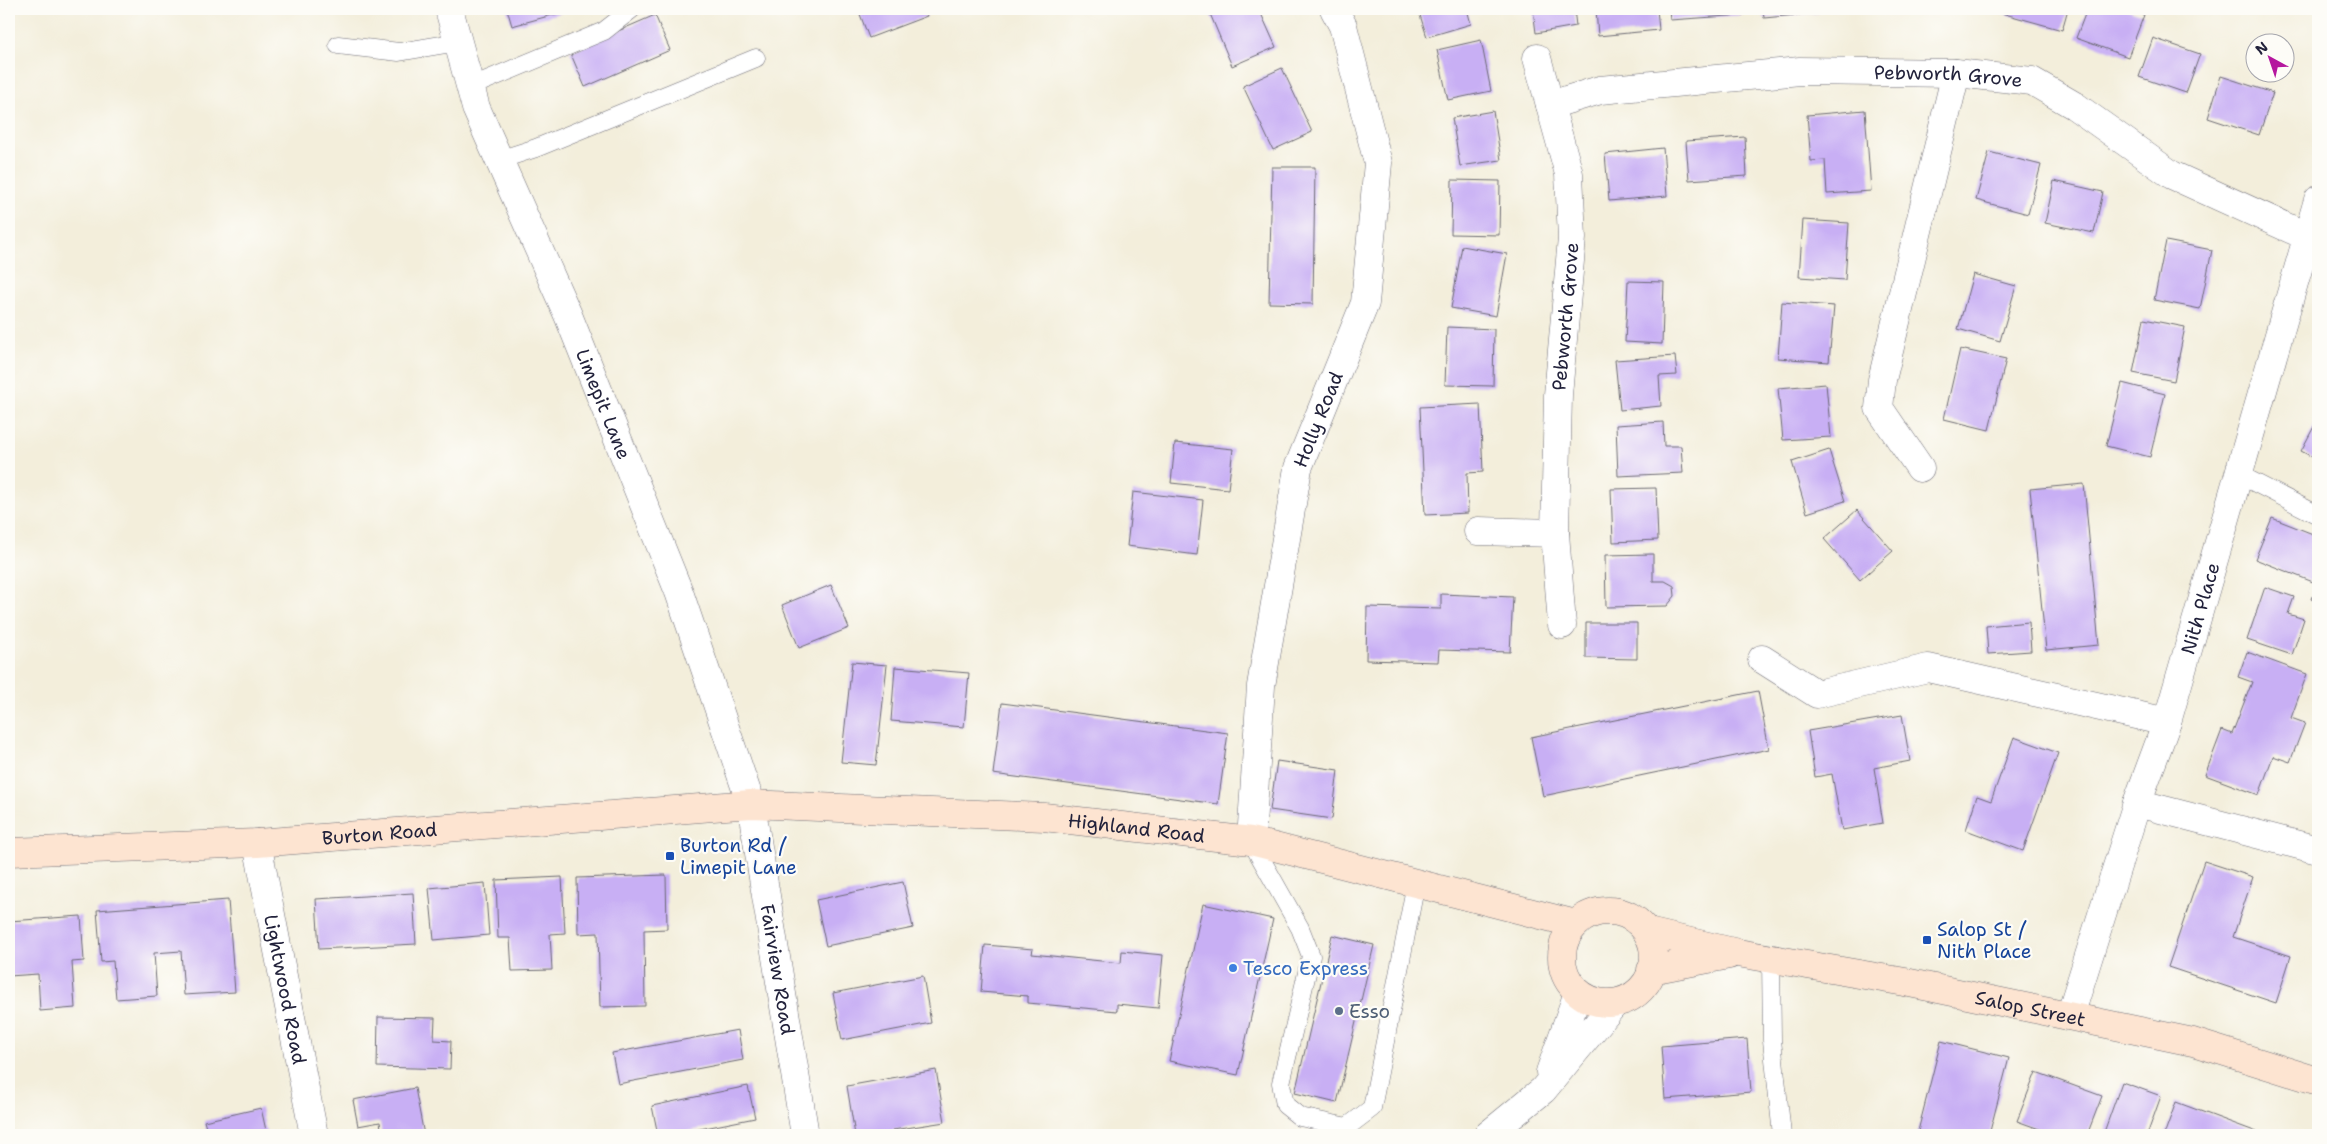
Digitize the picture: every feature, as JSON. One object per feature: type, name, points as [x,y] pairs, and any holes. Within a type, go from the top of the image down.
[{"type":"main road","name":"Highland Road","points":[[750,804],[1044,816],[1251,841],[1515,908],[1569,935]]},
{"type":"main road","name":"Burton Road","points":[[9,852],[257,843],[750,804]]},
{"type":"main road","points":[[1615,912],[1636,921],[1648,932],[1654,950],[1651,970],[1644,986],[1632,996],[1615,1003],[1599,1003],[1578,993],[1568,981],[1562,962],[1569,935],[1589,915],[1615,912]]},
{"type":"main road","name":"Salop Street","points":[[1648,932],[1771,960],[1906,982],[2193,1042],[2318,1081]]},
{"type":"main road","name":"Salop Street","points":[[1651,970],[1738,953]]},
{"type":"street","name":"Limepit Lane","points":[[449,9],[476,108],[568,315],[679,592],[750,804]]},
{"type":"street","name":"Holly Road","points":[[1251,841],[1261,686],[1298,468],[1365,303],[1378,163],[1343,26],[1334,9]]},
{"type":"street","name":"Pebworth Grove","points":[[1537,58],[1569,174],[1572,238],[1558,395],[1556,533],[1562,625]]},
{"type":"street","name":"Pebworth Grove","points":[[1550,105],[1600,90],[1800,72],[1956,73],[2032,81],[2075,106],[2172,174],[2306,236]]},
{"type":"street","points":[[1920,468],[1879,408],[1882,380],[1956,73]]},
{"type":"street","name":"Nith Place","points":[[2070,1016],[2137,803],[2167,722],[2306,236],[2318,200]]},
{"type":"street","points":[[1478,531],[1556,533]]},
{"type":"street","points":[[1762,659],[1817,694],[1928,668],[2167,722]]},
{"type":"street","points":[[2137,803],[2318,850]]},
{"type":"street","name":"Fairview Road","points":[[750,804],[806,1135]]},
{"type":"street","name":"Lightwood Road","points":[[257,843],[314,1135]]},
{"type":"street","points":[[1544,1090],[1578,993]]},
{"type":"street","points":[[1488,1135],[1544,1090],[1615,1003]]},
{"type":"lane","points":[[470,87],[604,31],[632,9]]},
{"type":"lane","points":[[338,45],[399,52],[458,42]]},
{"type":"lane","points":[[499,160],[536,148],[756,58]]},
{"type":"lane","points":[[2238,474],[2318,515]]},
{"type":"lane","points":[[1251,841],[1300,928],[1310,956],[1281,1083],[1285,1105],[1300,1117],[1347,1127],[1372,1108],[1416,883]]},
{"type":"lane","points":[[1771,960],[1772,1040],[1782,1135]]},
{"type":"building","points":[[507,9],[567,9],[567,11],[512,26]]},
{"type":"building","points":[[858,9],[924,9],[927,16],[869,38]]},
{"type":"building","points":[[1208,9],[1259,9],[1276,47],[1232,66]]},
{"type":"building","points":[[1418,9],[1467,9],[1471,24],[1427,37]]},
{"type":"building","points":[[1533,9],[1574,9],[1576,26],[1536,33]]},
{"type":"building","points":[[1596,9],[1657,9],[1659,30],[1598,36]]},
{"type":"building","points":[[1669,9],[1742,9],[1743,15],[1670,20]]},
{"type":"building","points":[[1763,9],[1818,9],[1818,13],[1764,18]]},
{"type":"building","points":[[1894,9],[1894,11],[1879,10]]},
{"type":"building","points":[[1995,9],[2068,9],[2062,30],[1994,11]]},
{"type":"building","points":[[2087,9],[2126,9],[2144,15],[2128,57],[2076,38]]},
{"type":"building","points":[[655,15],[670,50],[585,87],[570,52]]},
{"type":"building","points":[[2153,38],[2200,54],[2186,93],[2139,77]]},
{"type":"building","points":[[1481,40],[1491,91],[1448,100],[1437,50]]},
{"type":"building","points":[[1282,68],[1312,132],[1273,150],[1243,86]]},
{"type":"building","points":[[2221,76],[2273,93],[2259,135],[2208,118]]},
{"type":"building","points":[[1865,110],[1871,191],[1827,194],[1825,160],[1811,161],[1807,115]]},
{"type":"building","points":[[1493,111],[1501,160],[1460,166],[1452,118]]},
{"type":"building","points":[[1745,137],[1747,176],[1689,180],[1686,141]]},
{"type":"building","points":[[1663,148],[1667,196],[1609,201],[1605,154]]},
{"type":"building","points":[[1989,152],[2041,165],[2028,214],[1976,200]]},
{"type":"building","points":[[1272,167],[1315,167],[1313,304],[1269,303]]},
{"type":"building","points":[[1452,180],[1500,181],[1499,235],[1451,234]]},
{"type":"building","points":[[2054,181],[2103,192],[2094,233],[2045,223]]},
{"type":"building","points":[[1803,220],[1849,223],[1845,280],[1799,277]]},
{"type":"building","points":[[2166,241],[2212,250],[2200,309],[2154,300]]},
{"type":"building","points":[[1462,246],[1507,254],[1496,316],[1451,308]]},
{"type":"building","points":[[1973,274],[2016,286],[2000,341],[1958,329]]},
{"type":"building","points":[[1628,281],[1664,282],[1662,344],[1625,342]]},
{"type":"building","points":[[1782,302],[1834,306],[1829,362],[1778,358]]},
{"type":"building","points":[[2144,319],[2185,327],[2174,381],[2133,373]]},
{"type":"building","points":[[1447,327],[1494,329],[1493,386],[1445,385]]},
{"type":"building","points":[[1960,349],[2006,359],[1989,430],[1944,419]]},
{"type":"building","points":[[1675,356],[1677,375],[1659,376],[1661,406],[1620,410],[1615,360]]},
{"type":"building","points":[[2122,383],[2165,394],[2150,457],[2106,446]]},
{"type":"building","points":[[1826,384],[1831,437],[1783,440],[1778,388]]},
{"type":"building","points":[[1480,404],[1483,472],[1467,473],[1468,513],[1425,515],[1420,407]]},
{"type":"building","points":[[2318,419],[2318,460],[2301,451]]},
{"type":"building","points":[[1663,422],[1664,446],[1681,446],[1683,473],[1618,476],[1616,425]]},
{"type":"building","points":[[1175,443],[1233,449],[1228,489],[1171,483]]},
{"type":"building","points":[[1829,450],[1845,501],[1807,513],[1792,462]]},
{"type":"building","points":[[2084,484],[2099,645],[2046,650],[2030,489]]},
{"type":"building","points":[[1656,488],[1658,540],[1613,542],[1611,489]]},
{"type":"building","points":[[1133,492],[1203,500],[1197,555],[1127,546]]},
{"type":"building","points":[[1857,510],[1893,551],[1860,580],[1824,539]]},
{"type":"building","points":[[2272,518],[2318,536],[2318,567],[2313,582],[2255,559]]},
{"type":"building","points":[[1653,554],[1653,581],[1665,581],[1674,586],[1675,596],[1667,606],[1606,607],[1605,555]]},
{"type":"building","points":[[2318,583],[2318,602],[2312,599]]},
{"type":"building","points":[[831,585],[849,628],[799,648],[782,605]]},
{"type":"building","points":[[2265,587],[2294,597],[2288,614],[2304,619],[2292,655],[2247,640]]},
{"type":"building","points":[[1441,594],[1513,597],[1510,652],[1439,650],[1438,662],[1366,660],[1367,607],[1441,609]]},
{"type":"building","points":[[2318,609],[2318,623],[2313,621]]},
{"type":"building","points":[[2029,622],[2031,651],[1988,654],[1986,626]]},
{"type":"building","points":[[1586,623],[1637,623],[1637,659],[1586,658]]},
{"type":"building","points":[[2247,652],[2307,674],[2291,718],[2305,723],[2290,762],[2273,756],[2259,795],[2205,775],[2222,730],[2232,734],[2252,682],[2238,677]]},
{"type":"building","points":[[852,662],[887,665],[876,765],[841,762]]},
{"type":"building","points":[[895,667],[969,673],[964,727],[891,721]]},
{"type":"building","points":[[1758,691],[1769,749],[1543,796],[1531,737]]},
{"type":"building","points":[[1002,703],[1228,733],[1218,804],[993,774]]},
{"type":"building","points":[[1902,715],[1910,761],[1874,768],[1883,823],[1842,830],[1832,774],[1815,777],[1808,731]]},
{"type":"building","points":[[2014,737],[2058,753],[2023,851],[1966,830],[1977,796],[1991,801]]},
{"type":"building","points":[[1277,761],[1338,770],[1332,819],[1270,810]]},
{"type":"building","points":[[2204,861],[2253,877],[2233,937],[2291,956],[2276,1003],[2168,967]]},
{"type":"building","points":[[666,875],[667,929],[644,930],[645,1006],[600,1007],[598,933],[578,934],[577,878]]},
{"type":"building","points":[[562,877],[565,933],[550,934],[552,970],[512,971],[510,938],[498,938],[496,880]]},
{"type":"building","points":[[903,882],[913,928],[826,946],[816,900]]},
{"type":"building","points":[[485,883],[489,935],[434,940],[429,888]]},
{"type":"building","points":[[413,893],[416,944],[319,949],[316,899]]},
{"type":"building","points":[[228,900],[235,992],[184,995],[181,951],[154,953],[157,996],[116,999],[113,961],[101,962],[97,910]]},
{"type":"building","points":[[1203,904],[1273,919],[1238,1075],[1169,1061]]},
{"type":"building","points":[[81,916],[84,961],[72,962],[75,1008],[40,1011],[38,974],[9,976],[9,921]]},
{"type":"building","points":[[1332,935],[1374,945],[1337,1103],[1295,1093]]},
{"type":"building","points":[[985,945],[1033,949],[1032,954],[1121,963],[1122,951],[1163,955],[1158,1008],[1117,1004],[1117,1011],[1028,1003],[1028,996],[981,992]]},
{"type":"building","points":[[923,976],[931,1023],[842,1040],[833,993]]},
{"type":"building","points":[[378,1017],[435,1018],[434,1040],[451,1041],[450,1069],[377,1067]]},
{"type":"building","points":[[738,1030],[743,1060],[618,1084],[612,1053]]},
{"type":"building","points":[[1747,1039],[1751,1092],[1665,1099],[1661,1046]]},
{"type":"building","points":[[1941,1041],[2009,1058],[1989,1135],[1917,1135]]},
{"type":"building","points":[[936,1070],[945,1122],[893,1130],[894,1135],[855,1135],[847,1086]]},
{"type":"building","points":[[2036,1072],[2102,1096],[2087,1135],[2056,1135],[2017,1121]]},
{"type":"building","points":[[2122,1082],[2161,1096],[2147,1135],[2103,1135]]},
{"type":"building","points":[[748,1086],[755,1118],[670,1135],[658,1135],[652,1106]]},
{"type":"building","points":[[415,1088],[424,1135],[382,1135],[380,1122],[358,1126],[353,1100]]},
{"type":"building","points":[[2176,1102],[2265,1135],[2164,1135]]},
{"type":"building","points":[[261,1108],[267,1135],[208,1135],[204,1121]]},
{"type":"place","name":"Burton Rd / Limepit Lane","points":[[670,856]]},
{"type":"place","name":"Salop St / Nith Place","points":[[1927,940]]},
{"type":"place","name":"Tesco Express","points":[[1233,968]]},
{"type":"place","name":"Esso","points":[[1339,1011]]}]
